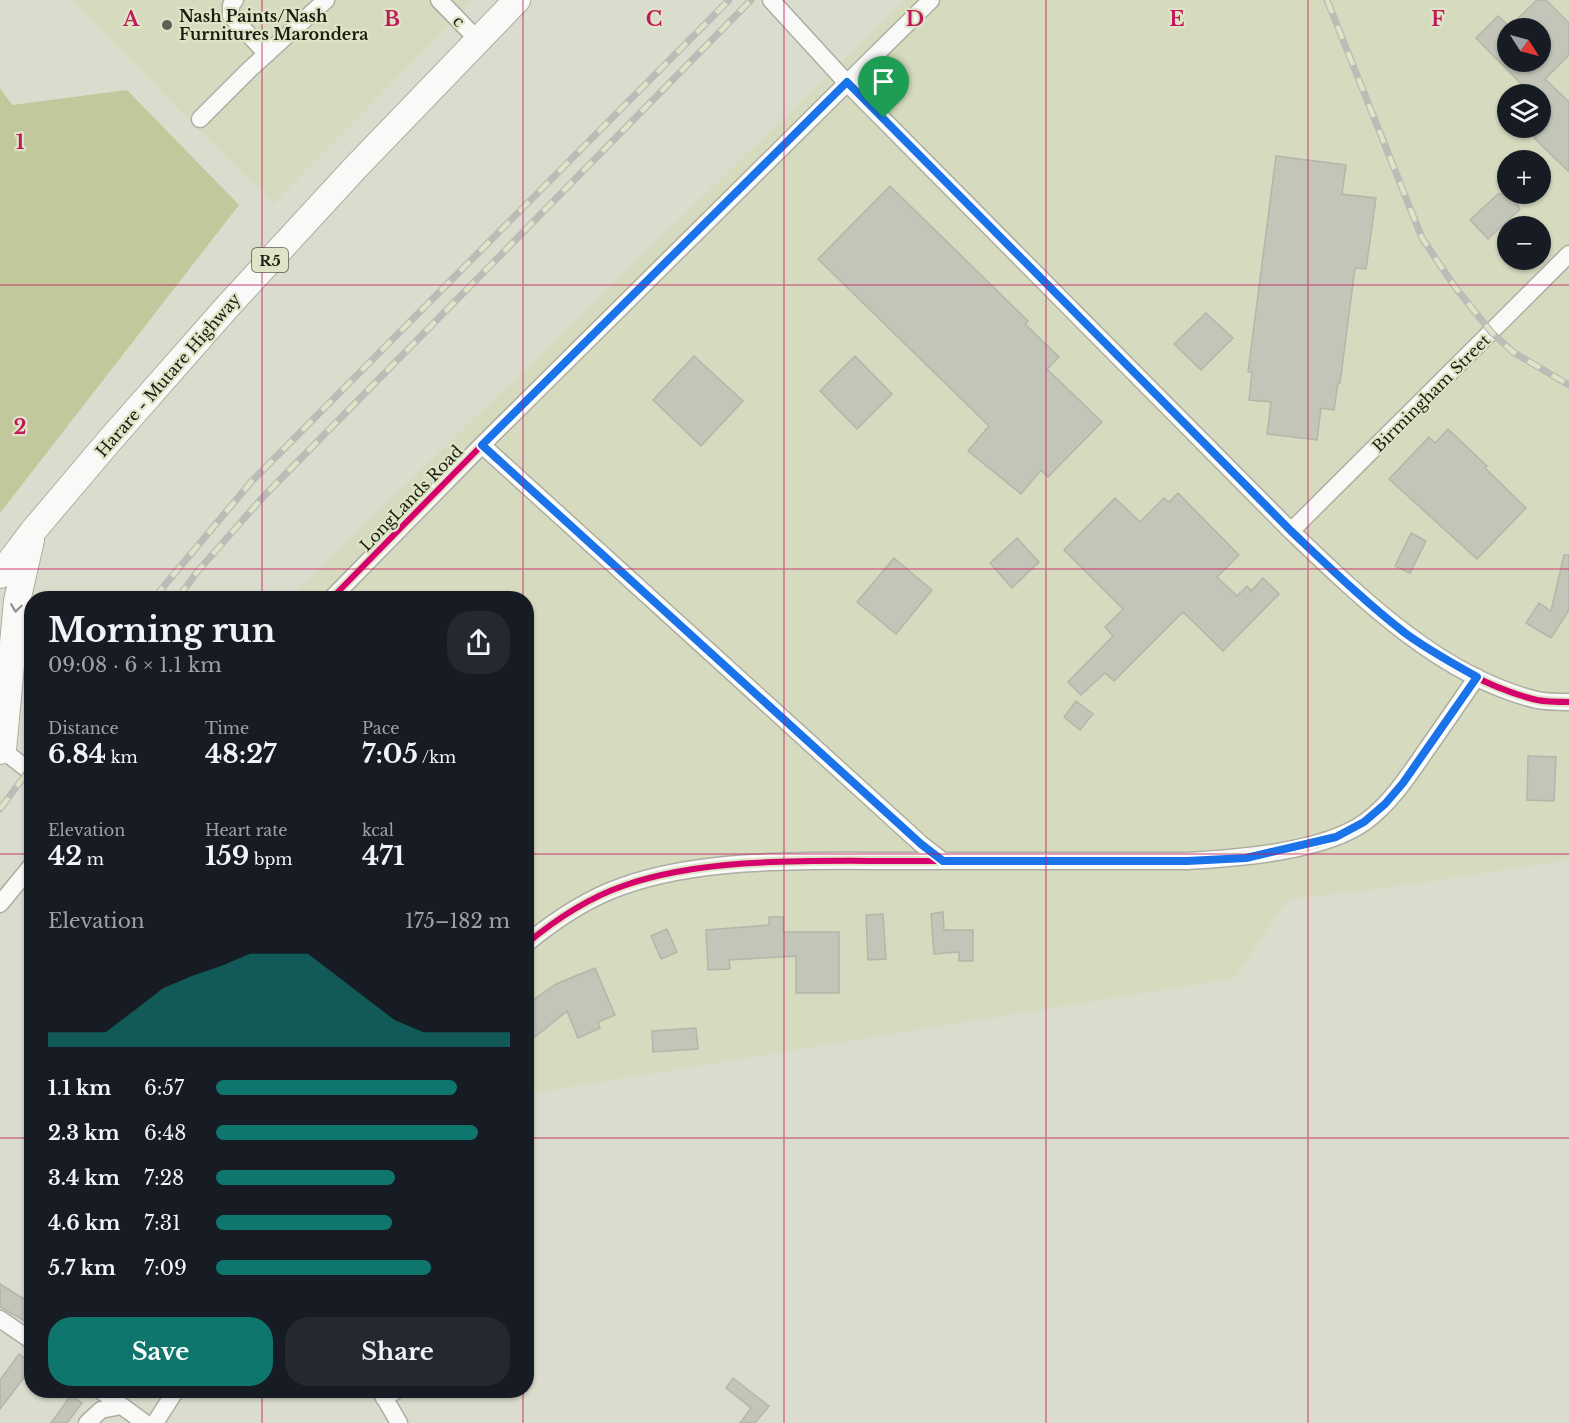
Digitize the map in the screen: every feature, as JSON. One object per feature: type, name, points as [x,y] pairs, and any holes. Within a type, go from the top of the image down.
[{"type":"highway","name":"Harare - Mutare Highway","points":[[0,575],[33,531],[110,440],[228,306],[356,167],[517,0]]},
{"type":"highway","points":[[1,750],[17,601],[33,531]]},
{"type":"street","points":[[235,0],[231,5],[231,16],[267,54]]},
{"type":"street","points":[[200,119],[326,0]]},
{"type":"street","name":"c","points":[[439,0],[479,41]]},
{"type":"street","points":[[771,0],[847,82],[1291,531],[1348,585],[1406,634],[1477,677],[1508,691],[1539,700],[1569,702]]},
{"type":"street","name":"LongLands Road","points":[[339,591],[482,445],[932,0]]},
{"type":"street","name":"Birmingham Street","points":[[1291,531],[1569,254]]},
{"type":"street","points":[[482,445],[943,861]]},
{"type":"street","points":[[534,937],[551,923],[622,886],[654,877],[717,867],[792,861],[1176,861],[1246,858],[1336,837],[1364,822],[1391,797],[1477,677]]},
{"type":"street","points":[[1,750],[24,767]]},
{"type":"street","points":[[0,904],[24,875]]},
{"type":"street","points":[[2,1326],[24,1337]]},
{"type":"street","points":[[110,1398],[145,1423]]},
{"type":"street","points":[[155,1423],[171,1398]]},
{"type":"street","points":[[389,1398],[399,1423]]},
{"type":"street","points":[[87,1423],[101,1410],[121,1406]]},
{"type":"shaded area","points":[[70,0],[474,0],[273,204]]},
{"type":"shaded area","points":[[905,0],[1569,0],[1569,860],[1380,889],[1288,899],[1235,978],[534,1093],[534,591],[296,591]]},
{"type":"shaded area","points":[[0,88],[12,105],[127,90],[239,205],[0,513]]},
{"type":"building","points":[[1537,0],[1546,0],[1569,23],[1569,55],[1545,79],[1550,84],[1521,84],[1509,72],[1551,72],[1551,18],[1518,18]]},
{"type":"building","points":[[1498,16],[1500,18],[1497,18],[1497,59],[1476,38]]},
{"type":"building","points":[[1551,85],[1569,102],[1569,172],[1551,155],[1551,150],[1546,150],[1534,138],[1551,138]]},
{"type":"building","points":[[1276,156],[1346,165],[1342,194],[1376,198],[1366,269],[1355,268],[1340,383],[1338,383],[1334,410],[1321,408],[1317,440],[1267,434],[1271,402],[1249,400],[1252,372],[1248,372]]},
{"type":"building","points":[[890,186],[1028,321],[1025,324],[1059,357],[1047,369],[1102,422],[1048,477],[1041,470],[1021,494],[968,451],[989,426],[818,259]]},
{"type":"building","points":[[1497,195],[1497,204],[1517,204],[1520,209],[1513,216],[1497,216],[1497,231],[1488,239],[1470,220]]},
{"type":"building","points":[[1206,313],[1233,338],[1201,370],[1174,344]]},
{"type":"building","points":[[694,356],[743,401],[701,446],[653,400]]},
{"type":"building","points":[[855,356],[892,394],[857,429],[820,391]]},
{"type":"building","points":[[1448,429],[1526,508],[1477,559],[1389,479],[1429,437],[1435,443]]},
{"type":"building","points":[[1178,493],[1239,555],[1217,577],[1237,596],[1247,586],[1251,591],[1263,578],[1279,594],[1223,651],[1183,612],[1114,681],[1105,673],[1081,695],[1068,682],[1113,636],[1105,627],[1123,609],[1064,550],[1115,498],[1140,522],[1164,498],[1169,502]]},
{"type":"building","points":[[1411,533],[1426,541],[1410,573],[1395,566]]},
{"type":"building","points":[[1017,538],[1039,562],[1012,588],[990,563]]},
{"type":"building","points":[[1564,555],[1569,555],[1569,610],[1551,638],[1526,623],[1539,603],[1551,611]]},
{"type":"building","points":[[894,558],[932,590],[896,634],[857,602]]},
{"type":"building","points":[[1076,701],[1093,714],[1080,730],[1064,717]]},
{"type":"building","points":[[1528,756],[1556,757],[1554,801],[1527,800]]},
{"type":"building","points":[[943,912],[944,930],[973,930],[973,961],[959,961],[959,952],[934,954],[931,914]]},
{"type":"building","points":[[883,914],[886,959],[868,960],[866,915]]},
{"type":"building","points":[[769,917],[783,917],[783,932],[839,932],[839,993],[796,993],[796,956],[729,960],[730,969],[708,970],[706,930],[769,925]]},
{"type":"building","points":[[667,929],[677,952],[661,959],[651,936]]},
{"type":"building","points":[[595,968],[615,1015],[598,1022],[600,1028],[578,1038],[567,1011],[535,1037],[534,999],[556,984]]},
{"type":"building","points":[[696,1028],[698,1049],[653,1052],[652,1031]]},
{"type":"building","points":[[0,1284],[24,1299],[24,1320],[0,1307]]},
{"type":"building","points":[[19,1354],[24,1357],[24,1378],[0,1409],[0,1380]]},
{"type":"building","points":[[733,1378],[769,1406],[755,1423],[740,1423],[751,1408],[726,1388]]},
{"type":"building","points":[[69,1398],[75,1398],[82,1403],[67,1423],[51,1423]]},
{"type":"railway","points":[[160,591],[251,482],[729,0]]},
{"type":"railway","points":[[183,591],[264,496],[751,0]]},
{"type":"railway","points":[[1327,0],[1422,238],[1455,287],[1492,333],[1513,352],[1569,385]]},
{"type":"railway","points":[[0,809],[24,777]]},
{"type":"cycle path","points":[[339,591],[482,445],[847,83],[1291,531],[1374,607],[1435,654],[1468,673],[1502,689],[1537,700],[1569,702]]},
{"type":"cycle path","points":[[534,937],[572,911],[623,886],[688,870],[723,865],[794,861],[1187,861],[1230,858],[1304,847],[1347,832],[1374,814],[1413,769],[1477,677]]},
{"type":"place","name":"Nash Paints/Nash Furnitures Marondera","points":[[167,25]]},
{"type":"route","points":[[847,82],[884,118],[1291,531],[1348,585],[1406,634],[1477,677],[1403,783],[1385,804],[1364,822],[1336,837],[1246,858],[1187,861],[943,861],[921,844],[482,445],[847,82]]}]
